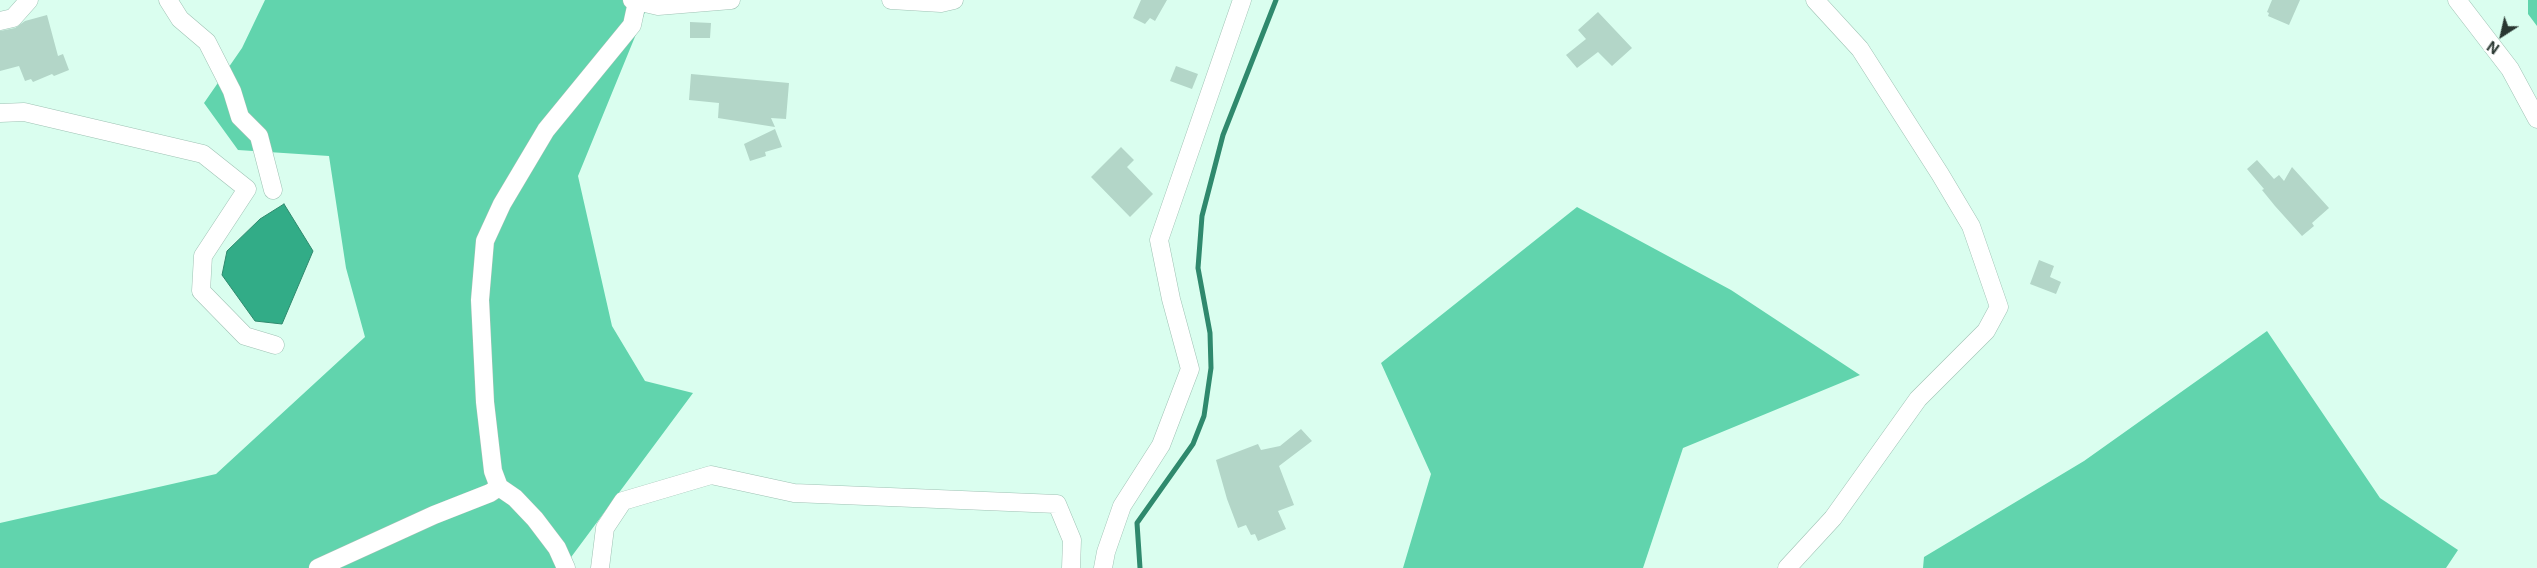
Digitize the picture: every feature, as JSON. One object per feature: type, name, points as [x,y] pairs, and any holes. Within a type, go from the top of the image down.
[{"type":"street","points":[[0,21],[13,18],[29,0]]},
{"type":"street","points":[[168,0],[180,19],[207,42],[232,91],[240,117],[259,136],[273,190]]},
{"type":"street","points":[[566,568],[557,548],[535,518],[515,498],[499,487],[494,471],[485,402],[480,300],[485,240],[502,204],[546,130],[632,26],[634,1],[658,6],[731,0]]},
{"type":"street","points":[[891,0],[941,3],[954,0]]},
{"type":"street","points":[[1103,568],[1106,552],[1122,506],[1161,445],[1190,369],[1172,299],[1160,240],[1242,0]]},
{"type":"street","points":[[1787,568],[1833,518],[1918,399],[1986,332],[1999,307],[1971,226],[1940,174],[1860,49],[1815,0]]},
{"type":"street","points":[[2457,0],[2510,69],[2537,119]]},
{"type":"street","points":[[0,112],[24,112],[203,154],[247,189],[203,256],[200,291],[245,336],[275,345]]},
{"type":"street","points":[[600,568],[605,528],[623,501],[711,475],[794,493],[1057,504],[1072,540],[1071,568]]},
{"type":"street","points":[[318,568],[434,515],[490,493],[499,487]]},
{"type":"shaded area","points":[[265,0],[650,0],[578,176],[612,326],[645,381],[693,393],[563,568],[0,568],[0,523],[216,474],[365,337],[346,268],[329,156],[238,150],[204,103],[242,48]]},
{"type":"shaded area","points":[[2528,0],[2537,0],[2537,26],[2528,14]]},
{"type":"shaded area","points":[[284,204],[313,251],[282,324],[255,321],[222,275],[227,251],[260,219]]},
{"type":"shaded area","points":[[1577,207],[1731,290],[1860,375],[1683,448],[1643,568],[1403,568],[1431,474],[1381,363]]},
{"type":"shaded area","points":[[2267,331],[2380,498],[2458,550],[2446,568],[1923,568],[1924,557],[2084,461]]},
{"type":"building","points":[[1141,0],[1167,0],[1155,21],[1150,18],[1145,24],[1133,18]]},
{"type":"building","points":[[2272,0],[2300,0],[2289,25],[2268,16],[2269,13],[2267,12]]},
{"type":"building","points":[[1598,12],[1632,48],[1612,66],[1598,52],[1577,68],[1566,55],[1586,39],[1578,30]]},
{"type":"building","points":[[47,15],[58,56],[63,54],[69,70],[54,76],[52,74],[33,82],[31,79],[25,81],[19,66],[0,71],[0,31],[15,28],[25,21]]},
{"type":"building","points":[[690,22],[711,23],[710,38],[690,38]]},
{"type":"building","points":[[1176,66],[1198,74],[1192,89],[1170,81]]},
{"type":"building","points":[[691,74],[789,83],[786,119],[771,118],[775,127],[718,118],[719,103],[689,100]]},
{"type":"building","points":[[775,129],[782,147],[765,152],[766,156],[750,161],[744,144]]},
{"type":"building","points":[[1121,147],[1134,160],[1127,167],[1153,194],[1130,217],[1091,177]]},
{"type":"building","points":[[2257,160],[2274,179],[2279,175],[2284,181],[2292,167],[2329,208],[2312,223],[2314,226],[2302,236],[2275,206],[2247,169]]},
{"type":"building","points":[[2039,260],[2054,266],[2050,277],[2061,282],[2056,294],[2030,284]]},
{"type":"building","points":[[1301,429],[1312,441],[1279,466],[1294,505],[1278,511],[1286,529],[1258,541],[1255,534],[1251,535],[1246,525],[1238,528],[1227,499],[1216,460],[1258,444],[1261,450],[1280,446]]},
{"type":"waterway","points":[[1140,568],[1137,523],[1193,444],[1204,416],[1211,368],[1210,333],[1198,268],[1202,216],[1223,135],[1276,0]]}]
